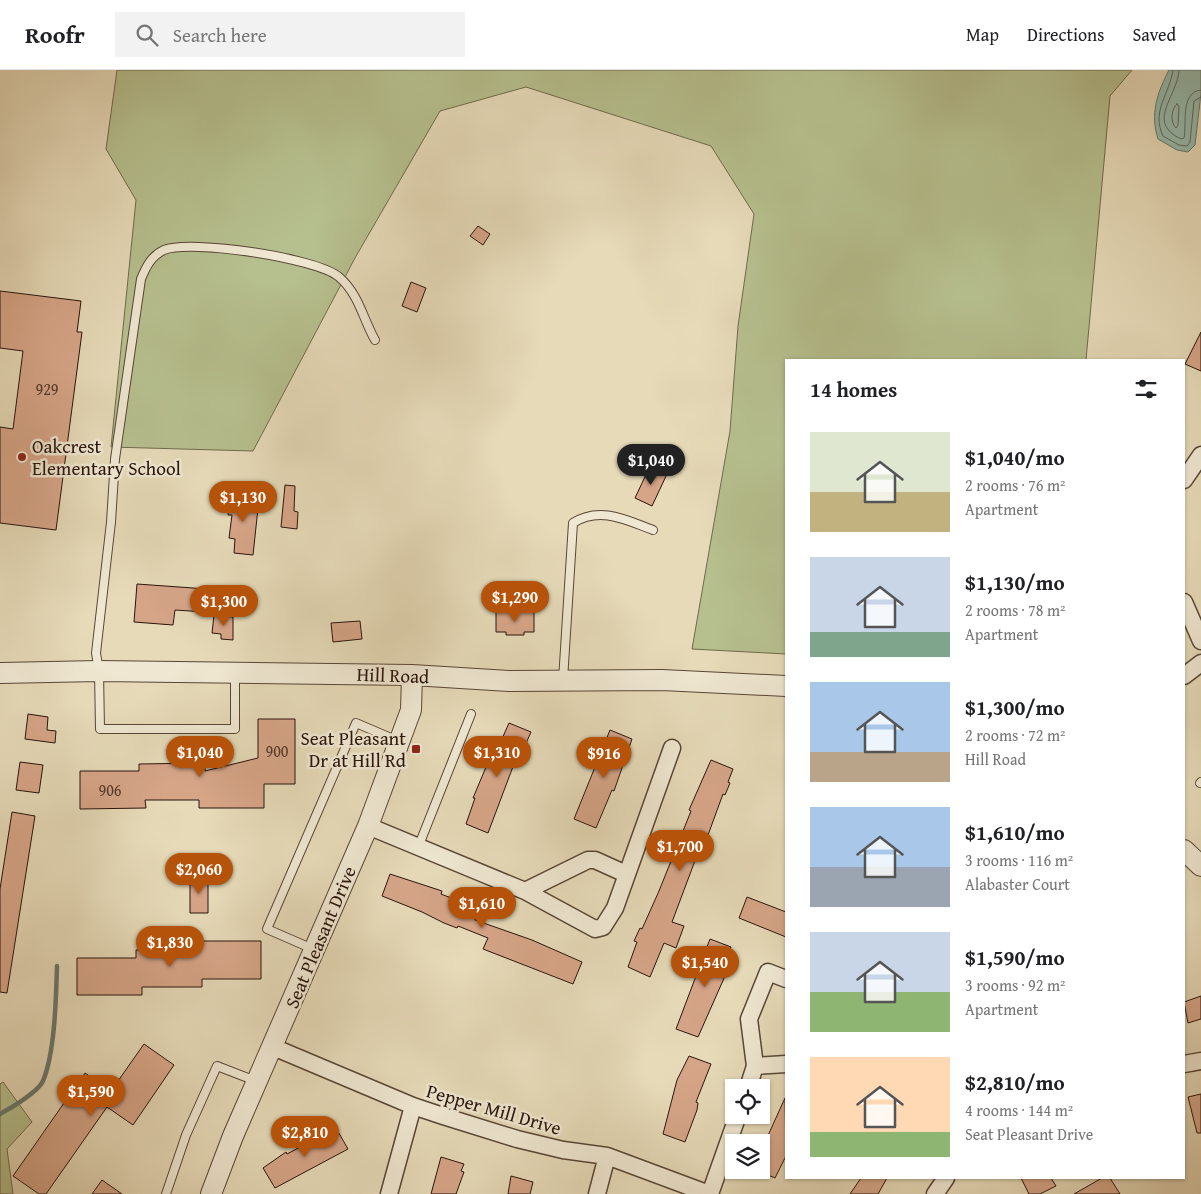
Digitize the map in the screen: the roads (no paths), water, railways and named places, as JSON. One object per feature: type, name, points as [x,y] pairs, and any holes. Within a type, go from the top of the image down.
[{"type":"street","points":[[1185,478],[1201,454]]},
{"type":"street","points":[[1185,604],[1201,641]]},
{"type":"street","points":[[1185,675],[1201,663]]},
{"type":"street","name":"Hill Road","points":[[0,673],[99,671],[412,675],[509,681],[662,680],[785,686]]},
{"type":"street","name":"Seat Pleasant Drive","points":[[211,1194],[256,1081],[368,826],[411,710],[412,675]]},
{"type":"street","points":[[368,826],[525,890],[595,929],[603,926],[615,908],[672,748]]},
{"type":"street","points":[[1185,851],[1201,866]]},
{"type":"street","points":[[525,890],[588,860],[596,860],[626,874]]},
{"type":"street","points":[[751,1079],[756,1066],[749,1019],[768,972],[785,979]]},
{"type":"street","name":"Pepper Mill Drive","points":[[273,1046],[413,1106],[517,1139],[563,1150],[606,1156],[710,1194]]},
{"type":"street","points":[[1185,1064],[1201,1061]]},
{"type":"street","points":[[756,1066],[785,1064]]},
{"type":"street","points":[[389,1194],[413,1106]]},
{"type":"street","points":[[710,1194],[735,1124]]},
{"type":"street","points":[[597,1194],[606,1156]]},
{"type":"street","points":[[935,1194],[945,1179]]},
{"type":"lane","points":[[235,673],[235,729],[100,729],[99,671],[96,653],[111,522],[115,459],[141,279],[147,264],[163,250],[173,247],[190,246],[262,254],[320,267],[339,277],[359,303],[375,340]]},
{"type":"lane","points":[[563,680],[573,522],[584,516],[609,514],[652,530]]},
{"type":"lane","points":[[418,845],[471,714]]},
{"type":"lane","points":[[315,950],[267,930],[356,723],[400,742]]},
{"type":"lane","points":[[166,1194],[186,1135],[217,1066],[256,1081]]},
{"type":"water","points":[[1169,70],[1201,70],[1201,93],[1195,145],[1188,152],[1177,150],[1158,139],[1155,121],[1156,104]]},
{"type":"waterway","points":[[0,1114],[30,1095],[43,1081],[52,1041],[57,966]]},
{"type":"place","name":"Oakcrest Elementary School","points":[[22,457]]},
{"type":"place","name":"Seat Pleasant Dr at Hill Rd","points":[[416,749]]}]
